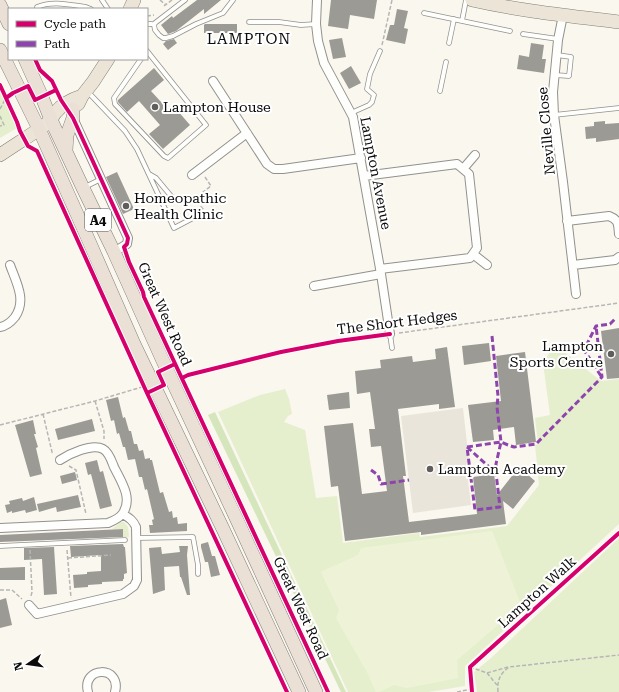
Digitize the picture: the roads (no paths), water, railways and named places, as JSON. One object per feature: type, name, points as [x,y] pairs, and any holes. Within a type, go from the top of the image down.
[{"type":"highway","points":[[0,5],[8,22]]},
{"type":"highway","name":"A4","points":[[0,50],[39,129],[134,344],[148,390],[223,529],[299,692]]},
{"type":"highway","name":"Great West Road","points":[[25,60],[51,120],[83,188],[119,250],[163,360],[316,692]]},
{"type":"highway","points":[[66,151],[70,111]]},
{"type":"main road","points":[[472,0],[492,2],[563,15],[619,22]]},
{"type":"main road","points":[[0,155],[51,120],[59,119],[70,111],[79,103],[107,60]]},
{"type":"street","name":"Lampton Avenue","points":[[318,0],[316,24],[318,41],[324,63],[353,117],[381,271],[390,334]]},
{"type":"street","name":"Neville Close","points":[[563,15],[558,40],[553,92],[554,115],[576,294]]},
{"type":"street","points":[[213,81],[267,164],[274,169],[283,170],[361,158]]},
{"type":"street","name":"Great West Road","points":[[70,111],[128,238],[127,244],[119,250]]},
{"type":"street","points":[[192,174],[247,133]]},
{"type":"street","points":[[463,169],[475,155]]},
{"type":"street","points":[[314,286],[381,271],[470,258],[478,248],[469,174],[458,164],[364,176]]},
{"type":"street","points":[[568,221],[609,216],[618,222],[619,234]]},
{"type":"street","points":[[473,254],[487,265]]},
{"type":"street","points":[[572,265],[615,260],[619,257]]},
{"type":"street","points":[[0,327],[11,322],[18,314],[21,303],[21,294],[10,265]]},
{"type":"street","points":[[0,528],[108,523],[123,514],[126,505],[125,489],[108,454],[104,449],[95,447],[84,449],[68,455],[60,460]]},
{"type":"street","points":[[29,605],[37,614],[123,594],[134,586],[137,580],[136,527],[131,519],[123,514]]},
{"type":"street","points":[[88,692],[87,684],[89,679],[100,672],[110,674],[116,682],[115,692]]},
{"type":"lane","points":[[154,25],[185,0]]},
{"type":"lane","points":[[154,25],[159,35],[163,38],[173,36],[196,24],[223,13],[233,0]]},
{"type":"lane","points":[[462,21],[466,0]]},
{"type":"lane","points":[[37,8],[51,3],[88,8]]},
{"type":"lane","points":[[424,12],[510,31]]},
{"type":"lane","points":[[449,43],[454,19]]},
{"type":"lane","points":[[249,22],[279,22],[300,25],[316,24]]},
{"type":"lane","points":[[148,24],[154,25]]},
{"type":"lane","points":[[523,34],[558,40]]},
{"type":"lane","points":[[351,113],[369,105],[372,102],[374,95],[367,89],[370,74],[380,51]]},
{"type":"lane","points":[[140,60],[114,98],[115,104],[164,156],[168,158],[206,125],[148,52]]},
{"type":"lane","points":[[555,74],[569,76],[571,56],[557,55]]},
{"type":"lane","points":[[440,91],[446,62]]},
{"type":"lane","points":[[84,94],[125,131],[137,149],[174,228],[195,217]]},
{"type":"lane","points":[[554,115],[619,108]]},
{"type":"lane","points":[[148,174],[156,178],[171,196]]},
{"type":"lane","points":[[83,188],[101,179]]},
{"type":"lane","points":[[390,334],[392,348]]},
{"type":"lane","points":[[136,538],[193,537],[198,565],[198,574]]},
{"type":"lane","points":[[0,546],[125,540]]},
{"type":"place","name":"Lampton House","points":[[155,107]]},
{"type":"place","name":"Homeopathic Health Clinic","points":[[126,206]]},
{"type":"place","name":"Lampton Sports Centre","points":[[611,354]]},
{"type":"place","name":"Lampton Academy","points":[[430,469]]},
{"type":"district","name":"LAMPTON","points":[[249,39]]}]
